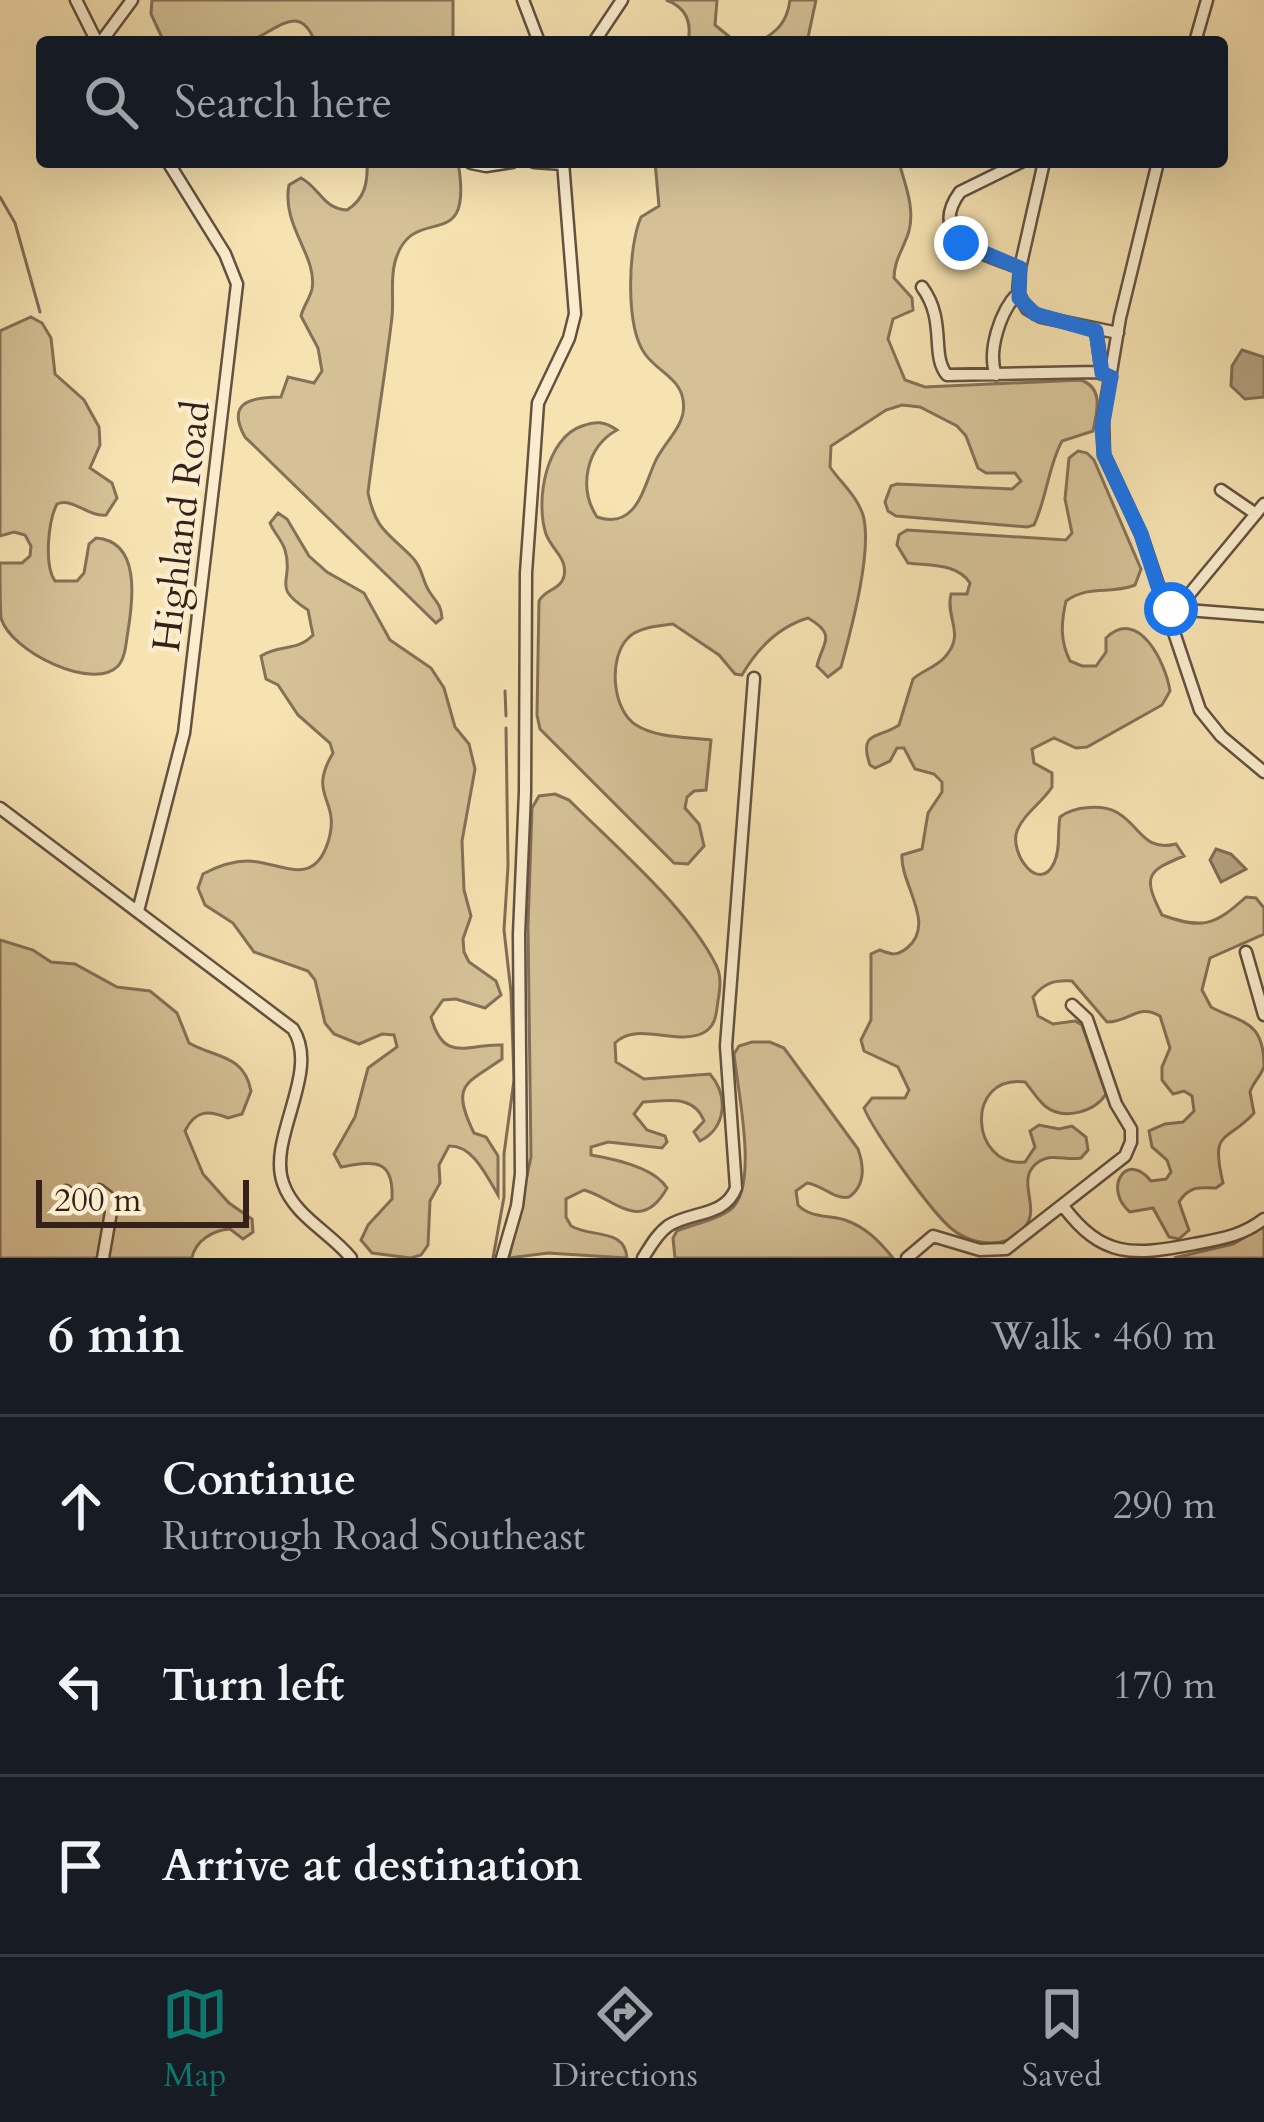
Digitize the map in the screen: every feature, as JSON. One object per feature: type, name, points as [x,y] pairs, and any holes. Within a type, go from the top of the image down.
[{"type":"street","points":[[76,0],[96,36]]},
{"type":"street","points":[[104,36],[132,0]]},
{"type":"street","points":[[524,0],[537,36]]},
{"type":"street","points":[[598,36],[622,0]]},
{"type":"street","points":[[1197,36],[1208,0]]},
{"type":"street","name":"Highland Road","points":[[138,911],[184,734],[238,284],[172,168]]},
{"type":"street","points":[[502,1258],[521,1174],[519,934],[526,573],[536,422],[542,390],[564,350],[575,314],[563,168]]},
{"type":"street","points":[[1009,168],[960,192],[952,212],[954,231],[961,243],[1020,268]]},
{"type":"street","points":[[996,375],[992,351],[1010,301],[1018,293],[1044,168]]},
{"type":"street","points":[[1157,168],[1106,375],[1104,455],[1172,610],[1205,718],[1264,772]]},
{"type":"street","points":[[922,287],[938,317],[942,371],[950,376],[1106,375]]},
{"type":"street","points":[[1018,293],[1035,314],[1118,333]]},
{"type":"street","points":[[1096,331],[1106,375]]},
{"type":"street","points":[[1172,610],[1260,509],[1221,490]]},
{"type":"street","points":[[1172,610],[1264,616]]},
{"type":"street","points":[[643,1258],[667,1227],[722,1206],[735,1193],[726,1046],[754,678]]},
{"type":"street","points":[[0,808],[286,1022],[298,1036],[302,1056],[281,1178],[298,1208],[351,1258]]},
{"type":"street","points":[[1246,952],[1264,1015]]},
{"type":"street","points":[[907,1258],[933,1236],[980,1250],[1006,1250],[1120,1162],[1132,1136],[1087,1019],[1072,1005]]},
{"type":"street","points":[[66,1191],[78,1201],[99,1190],[108,1197],[111,1212],[103,1258]]},
{"type":"street","points":[[1063,1206],[1087,1238],[1133,1255],[1238,1235],[1264,1219]]},
{"type":"shaded area","points":[[152,0],[453,0],[453,36],[312,36],[294,21],[259,36],[161,36],[151,14]]},
{"type":"shaded area","points":[[666,0],[717,0],[715,25],[729,36],[688,36],[686,16]]},
{"type":"shaded area","points":[[790,0],[816,0],[808,36],[768,36],[787,14]]},
{"type":"shaded area","points":[[367,168],[459,168],[458,210],[450,220],[414,233],[403,243],[395,262],[368,493],[379,523],[417,564],[441,609],[442,618],[436,623],[245,437],[238,416],[252,400],[281,397],[288,377],[314,383],[322,371],[318,348],[301,316],[312,277],[290,214],[289,185],[301,178],[332,206],[347,210],[358,201]]},
{"type":"shaded area","points":[[656,168],[901,168],[911,222],[894,278],[912,298],[913,310],[893,319],[888,339],[905,380],[925,387],[1081,380],[1093,389],[1097,401],[1093,431],[1062,441],[1034,525],[1027,527],[896,516],[888,511],[885,502],[891,486],[897,484],[1012,489],[1021,481],[1015,473],[986,473],[978,468],[957,426],[920,407],[886,410],[831,446],[830,467],[863,515],[865,548],[841,667],[828,677],[817,666],[823,629],[808,618],[769,640],[742,675],[673,624],[643,629],[628,638],[615,670],[618,696],[628,718],[653,732],[711,740],[706,790],[687,797],[685,808],[699,824],[704,846],[688,864],[674,863],[540,729],[537,715],[539,601],[560,584],[565,570],[543,520],[543,488],[552,457],[560,443],[582,426],[600,423],[617,430],[592,457],[587,481],[597,517],[621,518],[642,495],[683,413],[677,385],[645,354],[634,325],[631,266],[637,230],[641,217],[659,206]]},
{"type":"shaded area","points":[[31,317],[42,323],[51,338],[55,374],[84,400],[99,427],[100,445],[90,468],[112,483],[117,498],[106,515],[57,504],[48,543],[55,581],[77,581],[84,573],[89,544],[96,538],[121,549],[127,561],[132,589],[125,649],[118,666],[106,673],[72,671],[35,655],[8,631],[1,618],[0,563],[22,563],[30,556],[31,546],[25,535],[0,536],[0,331]]},
{"type":"shaded area","points":[[1242,350],[1264,357],[1264,397],[1245,399],[1231,386],[1232,366]]},
{"type":"shaded area","points":[[1078,451],[1094,460],[1141,569],[1135,585],[1084,593],[1066,601],[1062,632],[1067,654],[1082,666],[1096,666],[1106,652],[1106,638],[1129,629],[1149,642],[1157,654],[1170,691],[1162,705],[1087,747],[1076,748],[1054,738],[1032,749],[1034,763],[1052,773],[1052,787],[1020,825],[1017,850],[1034,873],[1048,872],[1057,852],[1060,817],[1081,809],[1105,808],[1118,813],[1150,841],[1176,844],[1184,856],[1152,876],[1152,891],[1162,915],[1208,922],[1246,897],[1256,898],[1264,908],[1264,934],[1210,958],[1202,990],[1211,1007],[1255,1031],[1264,1066],[1250,1092],[1254,1113],[1220,1145],[1223,1183],[1183,1197],[1179,1202],[1189,1230],[1179,1239],[1169,1237],[1153,1208],[1130,1212],[1118,1193],[1126,1171],[1142,1172],[1151,1181],[1166,1179],[1171,1172],[1167,1160],[1152,1147],[1149,1131],[1183,1122],[1194,1111],[1192,1096],[1184,1091],[1173,1094],[1162,1080],[1170,1048],[1160,1016],[1146,1011],[1107,1022],[1072,981],[1045,986],[1033,997],[1038,1016],[1053,1024],[1075,1021],[1082,1025],[1106,1094],[1094,1106],[1069,1114],[1045,1106],[1025,1082],[1005,1083],[992,1092],[984,1105],[985,1137],[993,1151],[1007,1160],[1025,1162],[1035,1147],[1030,1131],[1039,1125],[1072,1126],[1086,1137],[1088,1150],[1081,1158],[1053,1157],[1037,1163],[1028,1177],[1031,1209],[1027,1224],[1011,1239],[981,1242],[961,1235],[943,1220],[891,1153],[864,1108],[872,1098],[905,1098],[909,1090],[898,1067],[864,1051],[861,1040],[871,1020],[871,954],[907,948],[919,927],[902,855],[922,849],[928,813],[942,792],[942,782],[934,774],[915,769],[904,748],[897,748],[890,761],[875,768],[870,765],[867,746],[872,737],[899,725],[913,679],[951,649],[955,633],[951,594],[967,594],[970,583],[950,569],[908,563],[897,545],[899,535],[907,530],[1066,540],[1072,533],[1065,499],[1069,458]]},
{"type":"shaded area","points":[[278,513],[287,519],[309,556],[364,593],[390,640],[431,668],[444,688],[455,727],[469,744],[475,769],[462,841],[464,890],[471,916],[464,952],[469,962],[496,981],[501,995],[485,1008],[443,1000],[431,1017],[436,1032],[450,1046],[502,1045],[502,1059],[471,1080],[463,1095],[474,1133],[486,1137],[498,1156],[498,1195],[472,1156],[449,1146],[430,1201],[428,1245],[421,1255],[411,1258],[372,1253],[361,1240],[392,1199],[385,1169],[371,1164],[341,1167],[334,1154],[355,1117],[368,1068],[397,1047],[394,1035],[382,1034],[359,1044],[334,1034],[325,1023],[315,980],[308,971],[254,952],[233,923],[205,905],[198,888],[203,874],[236,862],[304,869],[322,857],[328,842],[331,816],[323,780],[333,753],[330,743],[298,715],[278,685],[266,679],[261,656],[301,644],[313,635],[308,610],[286,589],[285,550],[270,523]]},
{"type":"shaded area","points":[[555,794],[569,800],[669,899],[703,943],[719,974],[716,1015],[703,1033],[681,1037],[634,1034],[615,1043],[616,1062],[644,1079],[710,1074],[722,1101],[720,1120],[700,1141],[694,1132],[704,1121],[694,1106],[661,1101],[643,1102],[634,1114],[647,1130],[665,1136],[662,1148],[608,1142],[591,1147],[591,1155],[644,1169],[667,1188],[657,1202],[637,1211],[584,1190],[566,1199],[571,1226],[614,1238],[627,1258],[548,1253],[509,1258],[531,1157],[528,926],[532,808],[539,796]]},
{"type":"shaded area","points":[[1216,849],[1231,854],[1246,869],[1221,882],[1210,860]]},
{"type":"shaded area","points":[[0,940],[33,950],[51,962],[75,964],[117,987],[150,991],[177,1013],[189,1043],[242,1070],[251,1091],[242,1114],[228,1118],[203,1114],[185,1131],[203,1174],[229,1203],[252,1219],[253,1232],[243,1239],[230,1229],[217,1232],[201,1242],[192,1258],[0,1258]]},
{"type":"shaded area","points":[[752,1042],[784,1048],[860,1155],[861,1181],[849,1197],[807,1183],[796,1191],[798,1205],[860,1227],[893,1258],[675,1258],[677,1231],[724,1214],[739,1198],[745,1160],[734,1054],[739,1046]]},
{"type":"shaded area","points":[[1264,1226],[1264,1258],[1174,1258],[1233,1244]]},
{"type":"waterway","points":[[0,197],[15,223],[40,312]]},
{"type":"waterway","points":[[505,691],[506,716]]},
{"type":"waterway","points":[[493,1258],[504,1197],[504,1154],[514,1080],[504,930],[506,728]]},
{"type":"route","points":[[961,243],[1020,268],[1019,298],[1035,314],[1096,331],[1102,373],[1111,377],[1102,428],[1104,455],[1141,534],[1166,612],[1171,609]]}]
